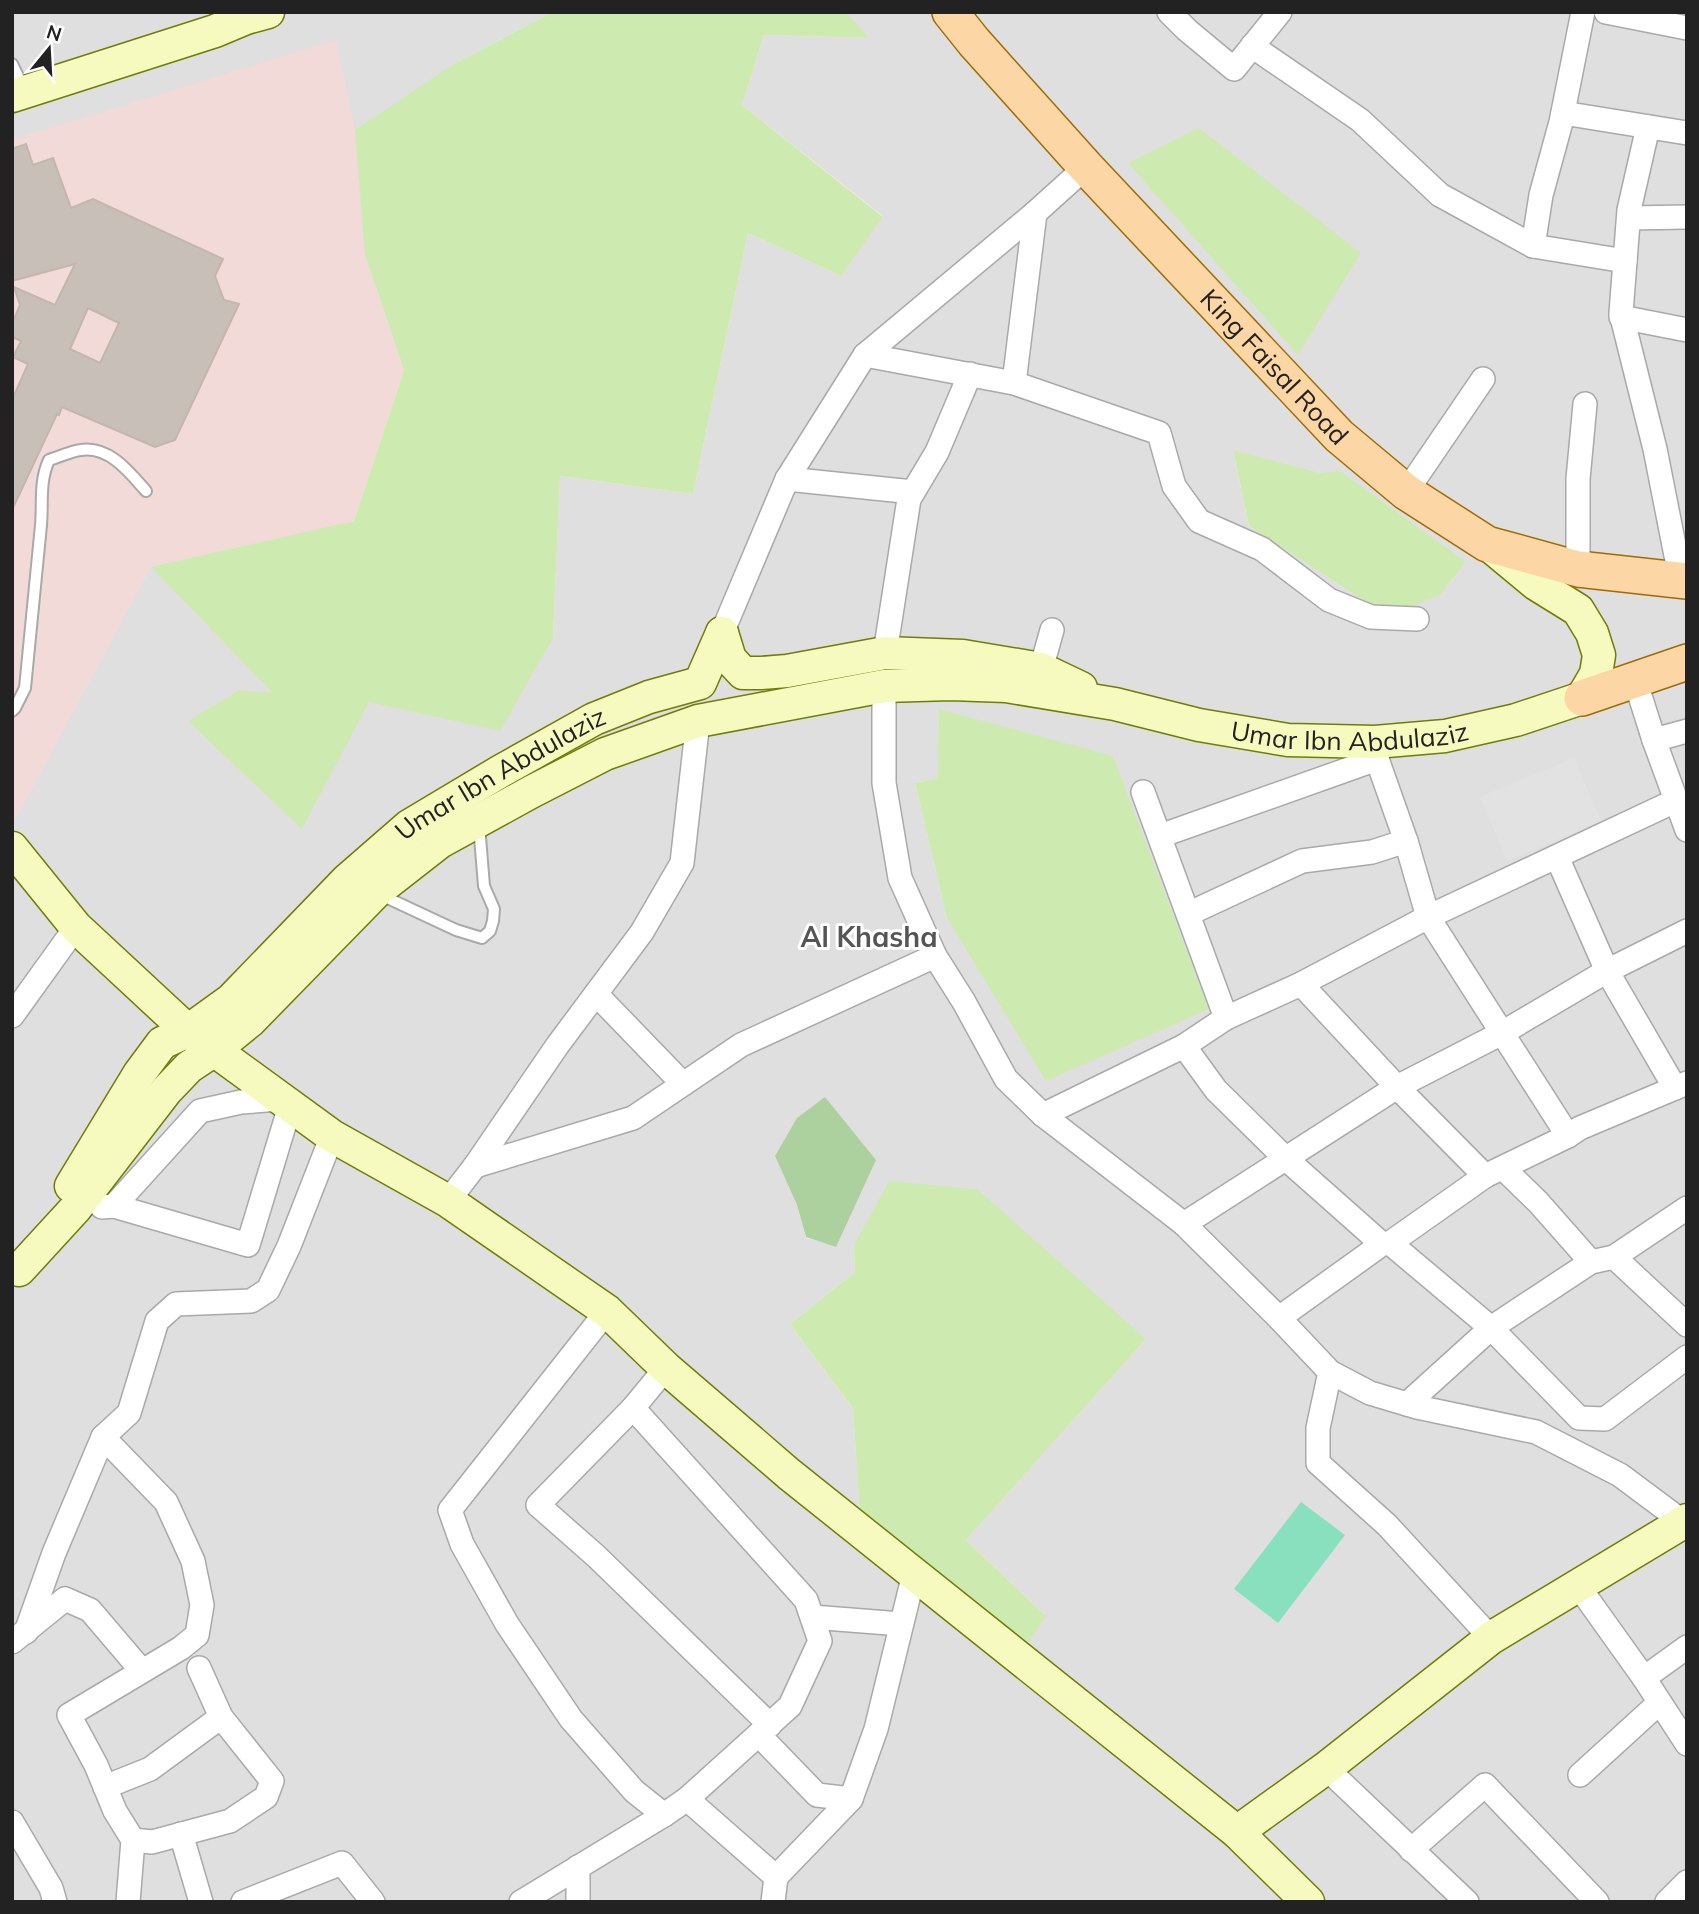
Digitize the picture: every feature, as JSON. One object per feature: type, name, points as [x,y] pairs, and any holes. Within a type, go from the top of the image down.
[{"type":"main road","name":"King Faisal Road","points":[[950,12],[1086,167],[1339,436],[1406,492],[1487,544],[1578,569],[1684,581]]},
{"type":"main road","points":[[1582,698],[1687,662]]},
{"type":"street","points":[[16,83],[215,31],[268,12]]},
{"type":"street","points":[[1169,12],[1234,69],[1280,12]]},
{"type":"street","points":[[1533,246],[1541,195],[1563,113],[1583,12]]},
{"type":"street","points":[[1606,12],[1687,29]]},
{"type":"street","points":[[1251,46],[1360,120],[1440,195],[1533,246],[1625,261]]},
{"type":"street","points":[[1563,113],[1687,133]]},
{"type":"street","points":[[1648,127],[1629,218],[1621,317],[1655,449],[1684,581]]},
{"type":"street","points":[[722,633],[787,479],[865,355],[1035,214],[1086,167]]},
{"type":"street","points":[[1014,383],[1035,214]]},
{"type":"street","points":[[1629,218],[1687,217]]},
{"type":"street","points":[[1621,317],[1687,330]]},
{"type":"street","points":[[865,355],[1014,383],[1158,433],[1174,486],[1199,521],[1262,549],[1329,600],[1371,617],[1417,619]]},
{"type":"street","points":[[886,653],[909,499],[937,452],[970,374]]},
{"type":"street","points":[[1406,492],[1483,379]]},
{"type":"street","points":[[1578,569],[1578,479],[1585,404]]},
{"type":"street","points":[[787,479],[914,492]]},
{"type":"street","points":[[1487,544],[1536,584],[1578,610],[1592,633],[1599,655],[1595,674],[1582,698]]},
{"type":"street","points":[[1041,669],[1052,629]]},
{"type":"street","name":"Umar Ibn Abdulaziz","points":[[722,633],[730,659],[743,673],[787,671],[886,653],[962,656],[1041,669],[1115,704]]},
{"type":"street","name":"Umar Ibn Abdulaziz","points":[[16,1275],[139,1074],[162,1042],[188,1031],[231,1000],[347,880],[409,826],[594,719],[649,697],[700,683],[722,633]]},
{"type":"street","points":[[1635,680],[1687,830]]},
{"type":"street","points":[[884,686],[884,783],[900,878],[935,956],[964,1002],[1006,1079],[1043,1115],[1184,1224],[1330,1372],[1370,1393],[1407,1404],[1535,1432],[1620,1475],[1684,1527],[1491,1638],[1326,1768],[1237,1832]]},
{"type":"street","name":"Umar Ibn Abdulaziz","points":[[16,1275],[75,1209],[166,1091],[190,1067],[250,1021],[376,892],[440,842],[605,754],[698,721],[884,686],[1006,686],[1115,704],[1199,724],[1288,740],[1376,751],[1516,720],[1582,698]]},
{"type":"street","points":[[448,1201],[557,1046],[642,932],[682,863],[698,721]]},
{"type":"street","points":[[1654,740],[1687,731]]},
{"type":"street","points":[[1160,836],[1376,751],[1428,917],[1568,1136]]},
{"type":"street","points":[[1143,792],[1226,1018]]},
{"type":"street","points":[[1043,1115],[1184,1046],[1226,1018],[1301,984],[1428,917],[1677,800]]},
{"type":"street","points":[[1188,914],[1303,861],[1372,852],[1406,841]]},
{"type":"street","points":[[12,848],[76,927],[188,1031],[332,1136],[448,1201],[607,1311],[666,1368],[789,1474],[1237,1832],[1308,1902]]},
{"type":"street","points":[[1279,1318],[1494,1172],[1580,1128],[1681,1086],[1607,971],[1558,857]]},
{"type":"street","points":[[12,1016],[76,927]]},
{"type":"street","points":[[1184,1224],[1398,1087],[1502,1033],[1607,971],[1687,931]]},
{"type":"street","points":[[475,1166],[633,1118],[741,1045],[935,956]]},
{"type":"street","points":[[1301,984],[1398,1087],[1494,1172],[1538,1202],[1591,1262]]},
{"type":"street","points":[[596,994],[683,1084]]},
{"type":"street","points":[[1184,1046],[1216,1090],[1285,1158],[1492,1328],[1578,1418],[1605,1419],[1687,1357]]},
{"type":"street","points":[[114,1206],[200,1111],[241,1102],[285,1102]]},
{"type":"street","points":[[75,1209],[114,1206],[248,1245],[285,1102]]},
{"type":"street","points":[[19,1637],[103,1437],[129,1413],[157,1321],[176,1304],[251,1301],[268,1290],[289,1246],[332,1136]]},
{"type":"street","points":[[1407,1404],[1492,1328],[1591,1262],[1614,1257],[1687,1208]]},
{"type":"street","points":[[1614,1257],[1687,1325]]},
{"type":"street","points":[[607,1311],[450,1510],[462,1544],[507,1625],[571,1719],[634,1791],[664,1815]]},
{"type":"street","points":[[666,1368],[633,1408],[538,1505],[596,1556],[765,1730],[817,1795],[851,1799]]},
{"type":"street","points":[[1330,1372],[1318,1428],[1318,1463],[1387,1525],[1491,1638]]},
{"type":"street","points":[[522,1902],[687,1799],[790,1706],[820,1641],[806,1600],[633,1408]]},
{"type":"street","points":[[103,1437],[166,1502],[194,1561],[202,1605],[197,1635],[181,1648],[69,1715],[96,1765],[115,1811],[133,1840],[128,1902]]},
{"type":"street","points":[[772,1902],[776,1877],[851,1799],[876,1729],[914,1574]]},
{"type":"street","points":[[1578,1587],[1644,1678],[1687,1744]]},
{"type":"street","points":[[19,1637],[65,1599],[90,1610],[142,1671]]},
{"type":"street","points":[[812,1617],[901,1624]]},
{"type":"street","points":[[1644,1678],[1687,1647]]},
{"type":"street","points":[[133,1840],[152,1842],[230,1821],[266,1797],[272,1781],[221,1717],[199,1668]]},
{"type":"street","points":[[1580,1775],[1659,1703]]},
{"type":"street","points":[[105,1787],[150,1769],[221,1717]]},
{"type":"street","points":[[1326,1768],[1467,1902]]},
{"type":"street","points":[[1411,1850],[1485,1784],[1588,1899]]},
{"type":"street","points":[[687,1799],[776,1877]]},
{"type":"street","points":[[12,1822],[51,1888],[55,1902]]},
{"type":"street","points":[[181,1834],[201,1902]]},
{"type":"street","points":[[243,1902],[342,1863],[373,1902]]},
{"type":"street","points":[[578,1867],[578,1902]]},
{"type":"street","points":[[1667,1902],[1687,1882]]},
{"type":"lane","points":[[12,711],[24,688],[41,520],[41,485],[49,460],[83,449],[101,452],[122,464],[146,491]]},
{"type":"lane","points":[[376,892],[456,930],[482,938],[490,931],[494,921],[494,909],[484,886],[479,821]]},
{"type":"shaded area","points":[[12,12],[553,12],[452,65],[365,255],[404,370],[274,694],[239,690],[189,722],[369,702],[553,638],[560,476],[693,494],[748,233],[841,276],[883,216],[742,105],[764,35],[868,38],[846,12],[1687,12],[1687,1902],[12,1902]],"holes":[[[1233,451],[1321,473],[1466,562],[1441,594],[1366,602],[1249,526]],[[938,778],[947,918],[915,783]],[[775,1156],[836,1246],[806,1238],[797,1205]],[[854,1245],[1146,1339],[966,1540],[1045,1615],[860,1515],[853,1408],[790,1324],[855,1272]]]},
{"type":"shaded area","points":[[336,40],[355,130],[365,255],[404,370],[354,521],[151,567],[13,824],[12,140]]},
{"type":"shaded area","points":[[1574,758],[1601,821],[1507,861],[1480,797]]},
{"type":"green space","points":[[553,12],[846,12],[869,38],[764,35],[742,105],[883,217],[841,276],[748,233],[693,494],[560,476],[553,638],[500,731],[369,702],[302,829],[188,721],[239,690],[273,693],[151,567],[354,521],[404,370],[365,255],[355,130],[452,65]]},
{"type":"green space","points":[[1199,128],[1361,253],[1298,355],[1128,163]]},
{"type":"green space","points":[[1233,450],[1321,473],[1340,471],[1466,562],[1441,594],[1406,609],[1366,602],[1249,526]]},
{"type":"green space","points":[[939,709],[1113,756],[1209,1009],[1046,1081],[947,918],[915,783],[938,778]]},
{"type":"green space","points":[[825,1097],[876,1160],[836,1247],[806,1237],[797,1205],[775,1156],[797,1118]]},
{"type":"green space","points":[[889,1181],[977,1189],[1146,1339],[966,1540],[1046,1616],[1028,1643],[860,1515],[853,1408],[790,1324],[855,1272],[854,1245]]},
{"type":"green space","points":[[1301,1502],[1345,1535],[1278,1623],[1234,1589]]},
{"type":"building","points":[[26,144],[33,165],[53,158],[71,208],[93,199],[223,259],[215,276],[224,300],[239,304],[175,440],[155,447],[62,407],[12,510],[12,400],[28,364],[13,357],[21,341],[12,337],[12,324],[20,305],[14,287],[55,305],[75,264],[12,281],[12,149]],"holes":[[[88,308],[119,323],[100,363],[70,349]]]},
{"type":"district","name":"Al Khasha","points":[[869,937]]}]
